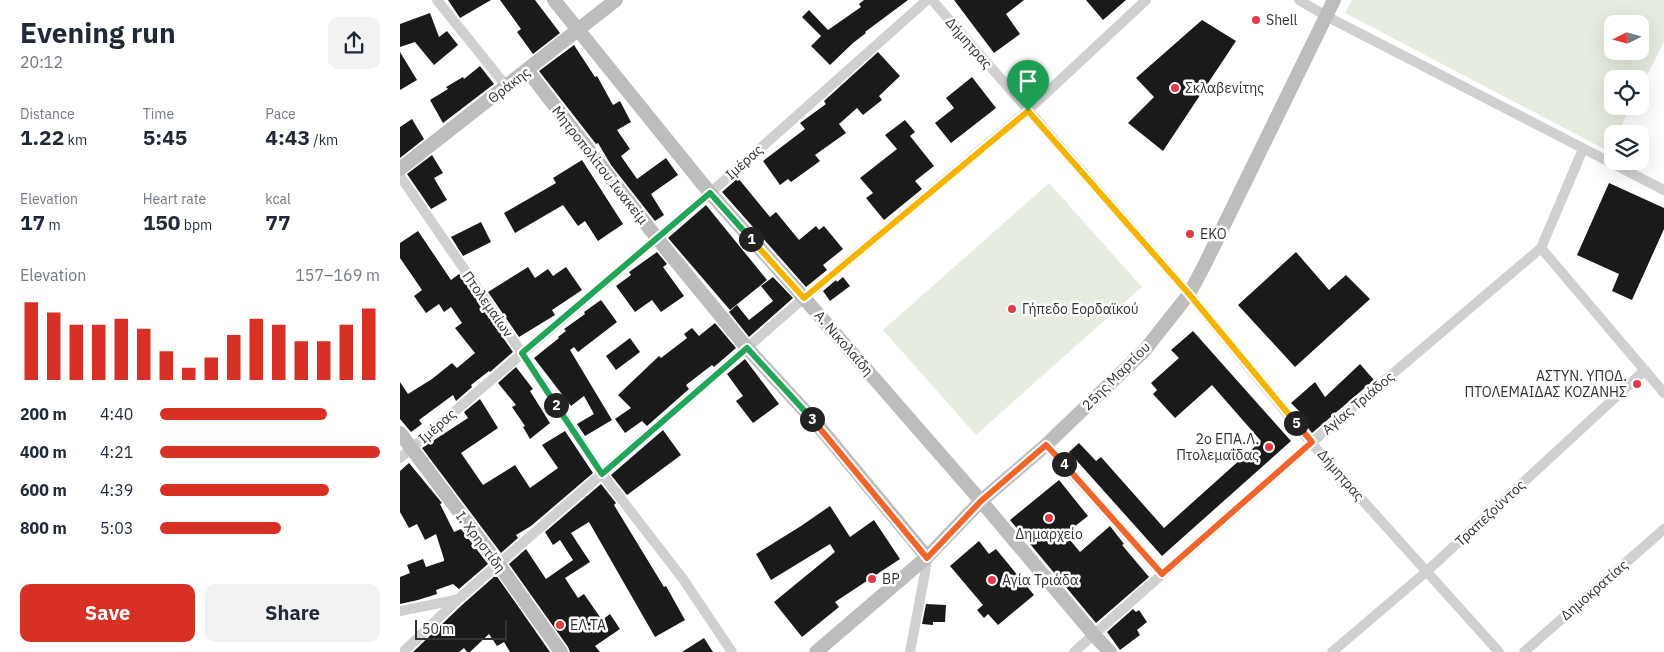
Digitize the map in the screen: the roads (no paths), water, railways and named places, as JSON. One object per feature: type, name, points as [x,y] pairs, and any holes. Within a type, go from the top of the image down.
[{"type":"street","points":[[437,0],[507,87]]},
{"type":"street","name":"Α. Νικολαΐδη","points":[[554,0],[710,193],[981,501],[1110,652]]},
{"type":"street","name":"Θράκης","points":[[400,169],[616,0]]},
{"type":"street","name":"Ιμέρας","points":[[405,453],[656,237],[710,193],[927,0]]},
{"type":"street","name":"Δήμητρας","points":[[932,0],[1189,294],[1312,442],[1499,652]]},
{"type":"street","points":[[402,652],[457,600],[804,298],[1028,111],[1146,0]]},
{"type":"street","points":[[1299,0],[1326,16],[1664,190]]},
{"type":"street","name":"25ης Μαρτίου","points":[[816,652],[927,558],[981,501],[1046,445],[1144,351],[1189,294],[1244,188],[1334,0]]},
{"type":"street","name":"Μητροπολίτου Ιωακείμ","points":[[527,70],[656,237],[747,348],[816,423],[927,558]]},
{"type":"street","name":"Αγίας Τριάδος","points":[[1074,652],[1312,442],[1540,248],[1583,148]]},
{"type":"street","name":"Πτολεμαίων","points":[[400,176],[522,353],[602,474],[683,579],[732,652]]},
{"type":"street","points":[[1540,248],[1664,393]]},
{"type":"street","name":"Τραπεζούντος","points":[[1332,652],[1426,572],[1645,370]]},
{"type":"street","name":"Ι. Χρηστίδη","points":[[400,434],[405,453],[498,564],[561,652]]},
{"type":"street","points":[[1046,445],[1162,574]]},
{"type":"street","name":"Δημοκρατίας","points":[[1524,652],[1664,529]]},
{"type":"street","points":[[910,652],[927,558]]},
{"type":"street","points":[[400,611],[457,600]]},
{"type":"place","name":"Shell","points":[[1256,20]]},
{"type":"place","name":"Σκλαβενίτης","points":[[1175,88]]},
{"type":"place","name":"EKO","points":[[1190,234]]},
{"type":"place","name":"Γήπεδο Εορδαϊκού","points":[[1012,309]]},
{"type":"place","name":"ΑΣΤΥΝ. ΥΠΟΔ. ΠΤΟΛΕΜΑΙΔΑΣ ΚΟΖΑΝΗΣ","points":[[1637,384]]},
{"type":"place","name":"2ο ΕΠΑ.Λ. Πτολεμαΐδας","points":[[1269,447]]},
{"type":"place","name":"Δημαρχείο","points":[[1049,518]]},
{"type":"place","name":"BP","points":[[872,579]]},
{"type":"place","name":"Αγία Τριάδα","points":[[992,580]]},
{"type":"place","name":"ΕΛ.ΤΑ","points":[[560,625]]}]
